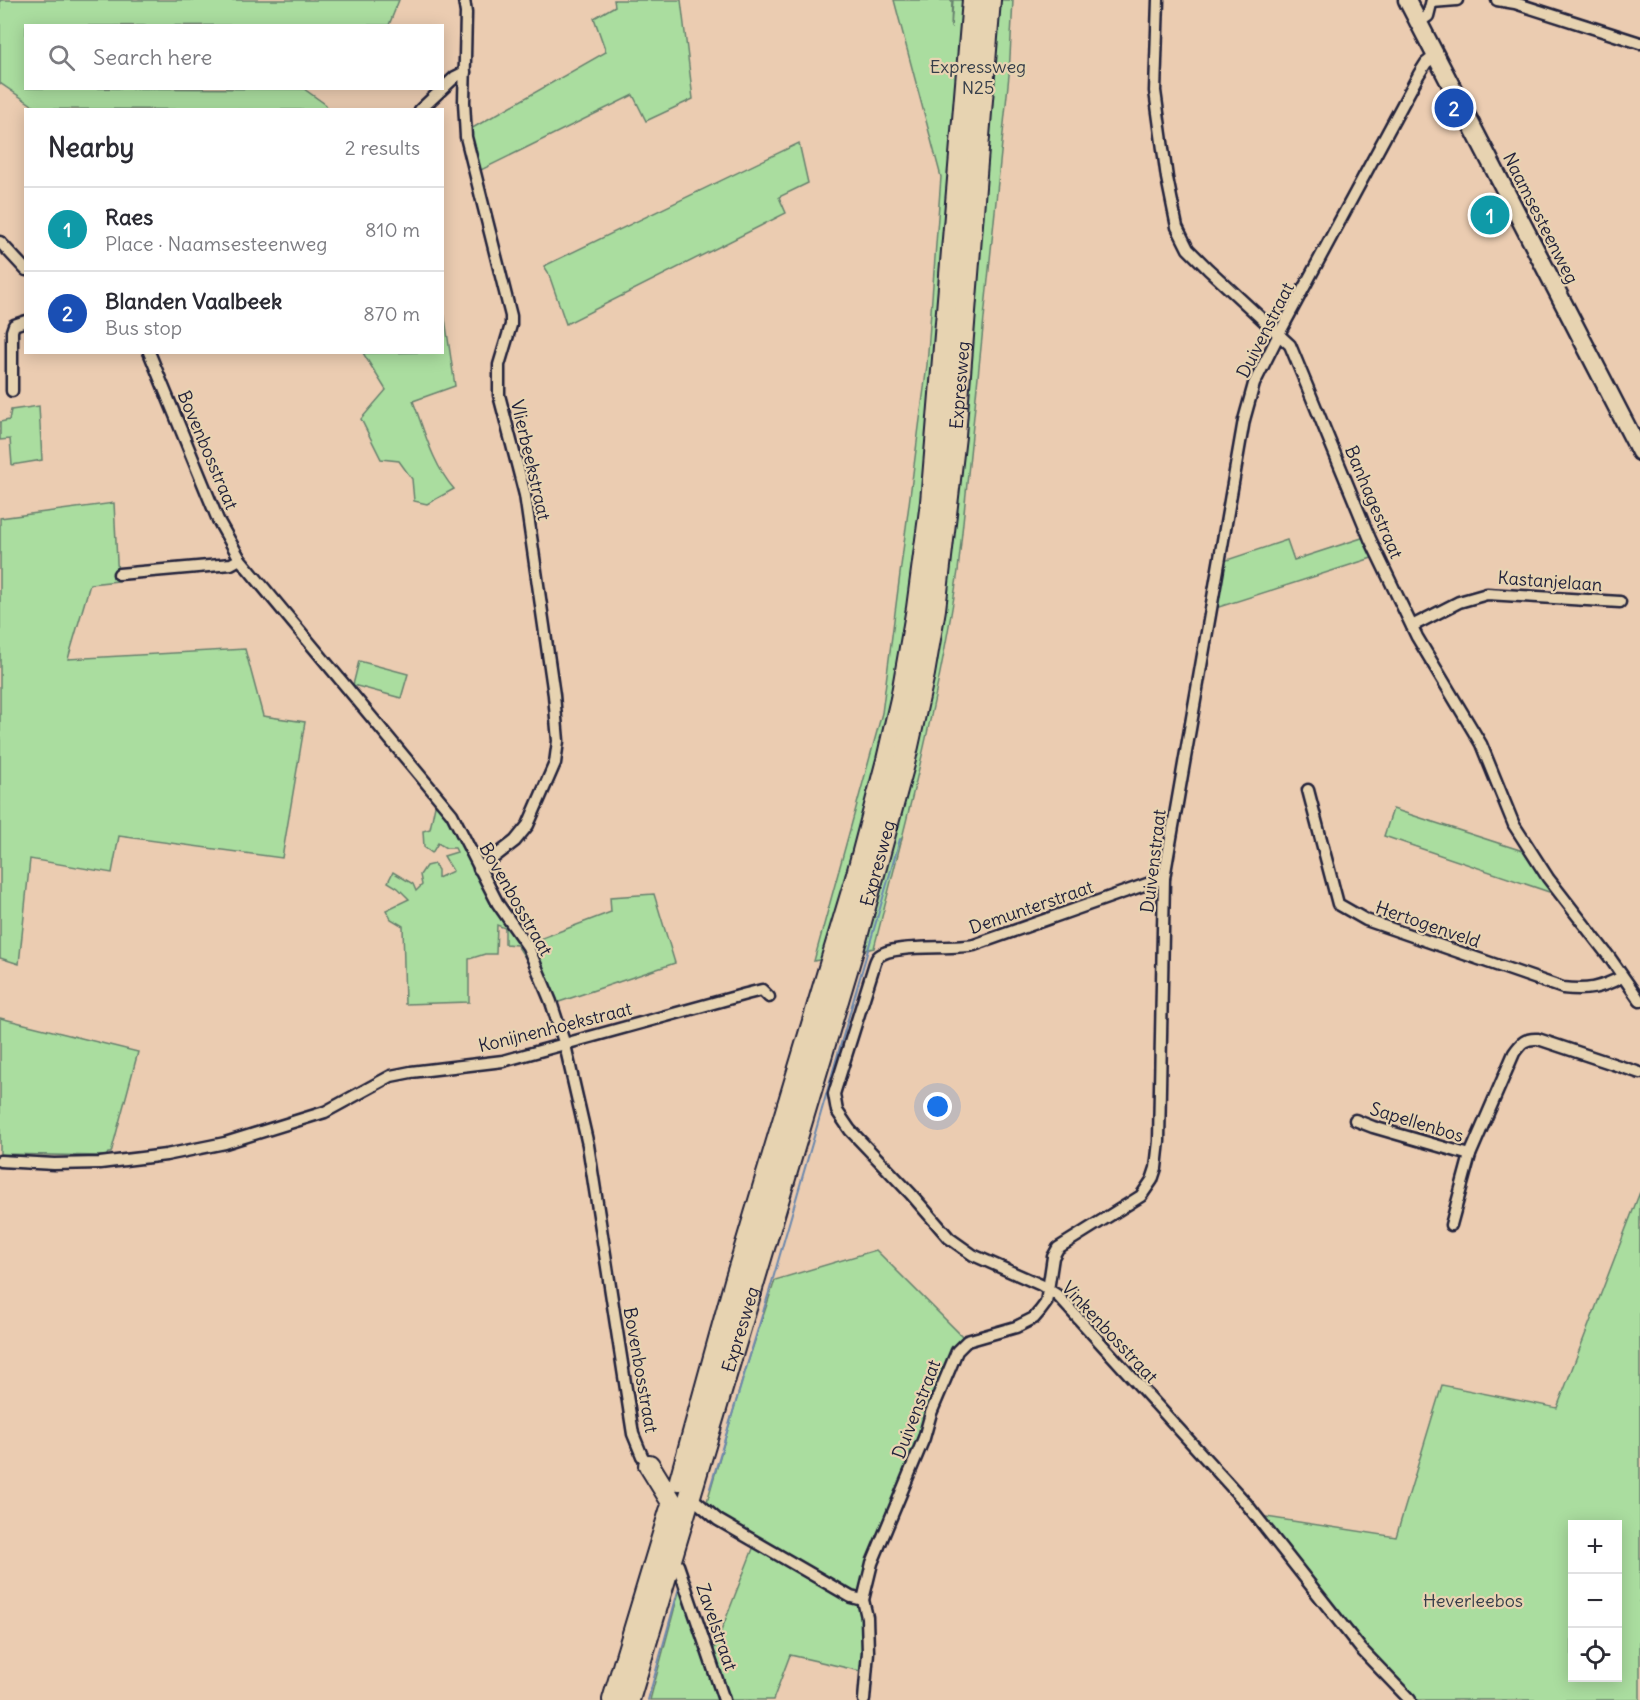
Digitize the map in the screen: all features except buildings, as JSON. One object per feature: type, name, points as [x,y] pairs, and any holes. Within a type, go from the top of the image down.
[{"type":"highway","name":"Expresweg","points":[[613,1700],[687,1506],[684,1466],[735,1281],[856,878],[901,699],[917,608],[931,502],[973,0]]},
{"type":"highway","name":"Expresweg","points":[[629,1700],[861,921],[896,795],[924,674],[938,588],[949,492],[990,0]]},
{"type":"highway","points":[[649,1465],[670,1473],[684,1466]]},
{"type":"highway","points":[[649,1465],[687,1506]]},
{"type":"main road","name":"Naamsesteenweg","points":[[1407,0],[1640,452]]},
{"type":"street","name":"Vlierbeekstraat","points":[[464,0],[466,13],[464,102],[466,137],[511,316],[511,326],[499,365],[499,395],[525,495],[554,695],[558,741],[555,763],[528,825],[515,841],[479,869]]},
{"type":"street","name":"Banhagestraat","points":[[1158,0],[1155,91],[1167,178],[1177,227],[1188,249],[1290,345],[1359,514],[1412,626],[1481,744],[1514,825],[1548,878],[1640,1001]]},
{"type":"street","points":[[1419,22],[1428,16],[1432,1],[1457,0]]},
{"type":"street","points":[[1497,0],[1515,3],[1640,43]]},
{"type":"street","name":"Duivenstraat","points":[[864,1700],[868,1652],[867,1617],[863,1600],[876,1554],[957,1351],[972,1339],[1016,1327],[1034,1318],[1046,1303],[1053,1257],[1058,1248],[1141,1196],[1152,1180],[1156,1168],[1161,1083],[1164,878],[1244,420],[1254,384],[1279,334],[1419,74],[1426,63],[1436,55]]},
{"type":"street","points":[[444,87],[455,77],[465,72]]},
{"type":"street","points":[[422,108],[441,90]]},
{"type":"street","points":[[0,242],[24,268]]},
{"type":"street","points":[[12,391],[12,331],[14,325],[24,322]]},
{"type":"street","name":"Bovenbosstraat","points":[[149,354],[218,520],[240,559],[452,814],[498,904],[528,947],[551,1002],[565,1045],[588,1145],[633,1434],[642,1456],[649,1465]]},
{"type":"street","points":[[119,574],[231,564],[240,559]]},
{"type":"street","name":"Kastanjelaan","points":[[1412,626],[1459,602],[1487,594],[1620,602]]},
{"type":"street","name":"Hertogenveld","points":[[1308,790],[1338,904],[1374,922],[1563,988],[1581,990],[1601,987],[1622,977]]},
{"type":"street","name":"Demunterstraat","points":[[906,948],[962,948],[974,945],[1164,878]]},
{"type":"street","name":"Vinkenbosstraat","points":[[906,948],[878,956],[834,1094],[837,1111],[850,1130],[961,1248],[982,1260],[1049,1289],[1057,1295],[1245,1502],[1361,1649],[1410,1700]]},
{"type":"street","name":"Konijnenhoekstraat","points":[[0,1161],[54,1164],[100,1163],[166,1155],[225,1143],[325,1112],[390,1076],[503,1061],[762,990],[769,997]]},
{"type":"street","name":"Sapellenbos","points":[[1451,1225],[1470,1155],[1514,1053],[1521,1042],[1529,1038],[1538,1039],[1640,1073]]},
{"type":"street","name":"Sapellenbos","points":[[1355,1120],[1470,1155]]},
{"type":"street","points":[[687,1506],[718,1520],[851,1597],[863,1600]]},
{"type":"street","name":"Zavelstraat","points":[[678,1565],[724,1700]]},
{"type":"green space","points":[[0,0],[399,0],[389,24],[24,24],[24,90],[305,90],[327,108],[37,108],[0,83]]},
{"type":"green space","points":[[614,0],[681,0],[693,99],[646,121],[633,95],[477,172],[469,130],[606,52],[594,18],[615,6]]},
{"type":"green space","name":"Expressweg N25","points":[[894,0],[952,0],[951,28],[953,0],[1013,0],[1009,75],[958,571],[932,714],[874,948],[814,961],[882,713],[927,365],[941,177]]},
{"type":"green space","points":[[799,143],[808,183],[779,197],[786,213],[566,324],[544,266]]},
{"type":"green space","points":[[444,312],[455,386],[413,401],[440,469],[454,489],[427,504],[414,501],[412,479],[399,461],[381,459],[361,419],[386,390],[364,354],[444,354]]},
{"type":"green space","points":[[39,406],[42,460],[12,465],[10,439],[0,440],[0,422],[9,420],[11,410]]},
{"type":"green space","points":[[114,503],[118,581],[90,584],[68,659],[245,649],[263,716],[305,722],[282,858],[119,836],[112,873],[30,859],[19,964],[0,958],[0,518]]},
{"type":"green space","points":[[1365,537],[1375,557],[1216,608],[1224,561],[1287,540],[1294,560]]},
{"type":"green space","points":[[359,661],[408,674],[401,698],[353,685]]},
{"type":"green space","points":[[437,796],[529,943],[611,912],[610,897],[654,894],[675,963],[556,1003],[535,963],[529,964],[517,945],[505,944],[505,928],[497,925],[496,954],[485,954],[469,959],[469,1002],[405,1004],[403,926],[391,919],[386,910],[409,899],[388,882],[393,872],[413,884],[416,891],[422,885],[420,875],[426,866],[434,864],[438,870],[438,878],[453,871],[444,856],[457,852],[455,848],[446,848],[438,843],[432,853],[424,847],[423,831],[430,829]]},
{"type":"green space","points":[[1393,809],[1532,854],[1561,896],[1384,836]]},
{"type":"green space","points":[[0,1018],[138,1052],[111,1153],[108,1153],[104,1160],[101,1160],[102,1156],[0,1154]]},
{"type":"green space","name":"Heverleebos","points":[[1640,1192],[1640,1700],[1414,1700],[1378,1661],[1260,1516],[1396,1537],[1442,1385],[1557,1408]]},
{"type":"green space","points":[[876,1250],[966,1340],[922,1436],[862,1589],[854,1593],[706,1505],[744,1374],[775,1280]]},
{"type":"green space","points":[[754,1546],[860,1607],[863,1612],[865,1672],[790,1655],[773,1700],[650,1700],[681,1584],[711,1657]]},
{"type":"waterway","points":[[710,1488],[900,839]]},
{"type":"waterway","points":[[648,1700],[680,1584]]},
{"type":"place","name":"Blanden Vaalbeek","points":[[1454,108]]},
{"type":"place","name":"Raes","points":[[1490,215]]}]
